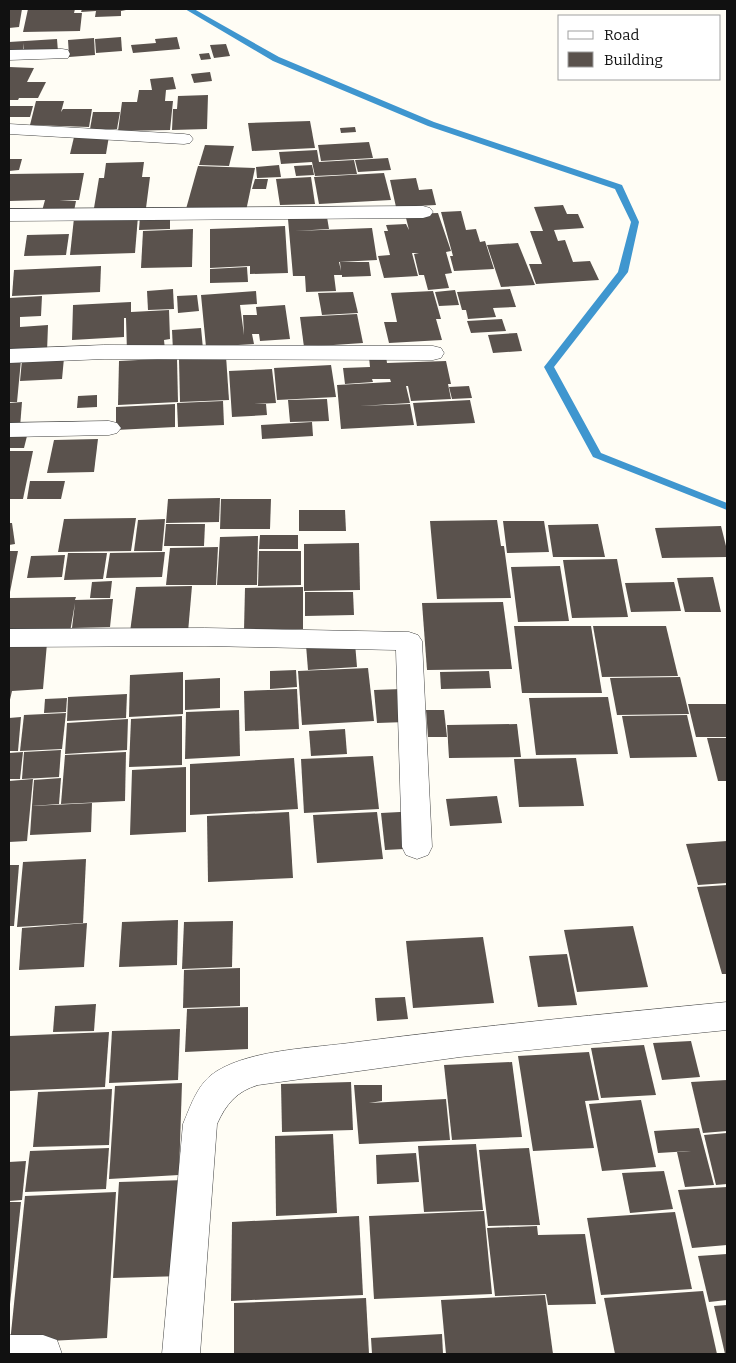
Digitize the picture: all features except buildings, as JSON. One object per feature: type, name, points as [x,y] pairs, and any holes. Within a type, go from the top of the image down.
[{"type":"street","points":[[9,55],[62,54]]},
{"type":"street","points":[[9,129],[184,139]]},
{"type":"street","points":[[9,215],[423,212]]},
{"type":"street","points":[[9,356],[104,352],[433,353]]},
{"type":"street","points":[[9,430],[109,428]]},
{"type":"street","points":[[9,638],[205,637],[409,641],[417,847]]},
{"type":"street","points":[[181,1354],[200,1124],[208,1103],[220,1086],[237,1076],[258,1070],[460,1043],[727,1016]]},
{"type":"street","points":[[9,1354],[43,1354]]},
{"type":"waterway","points":[[189,9],[276,59],[431,124],[619,187],[635,222],[623,272],[549,367],[597,455],[727,507]]}]
